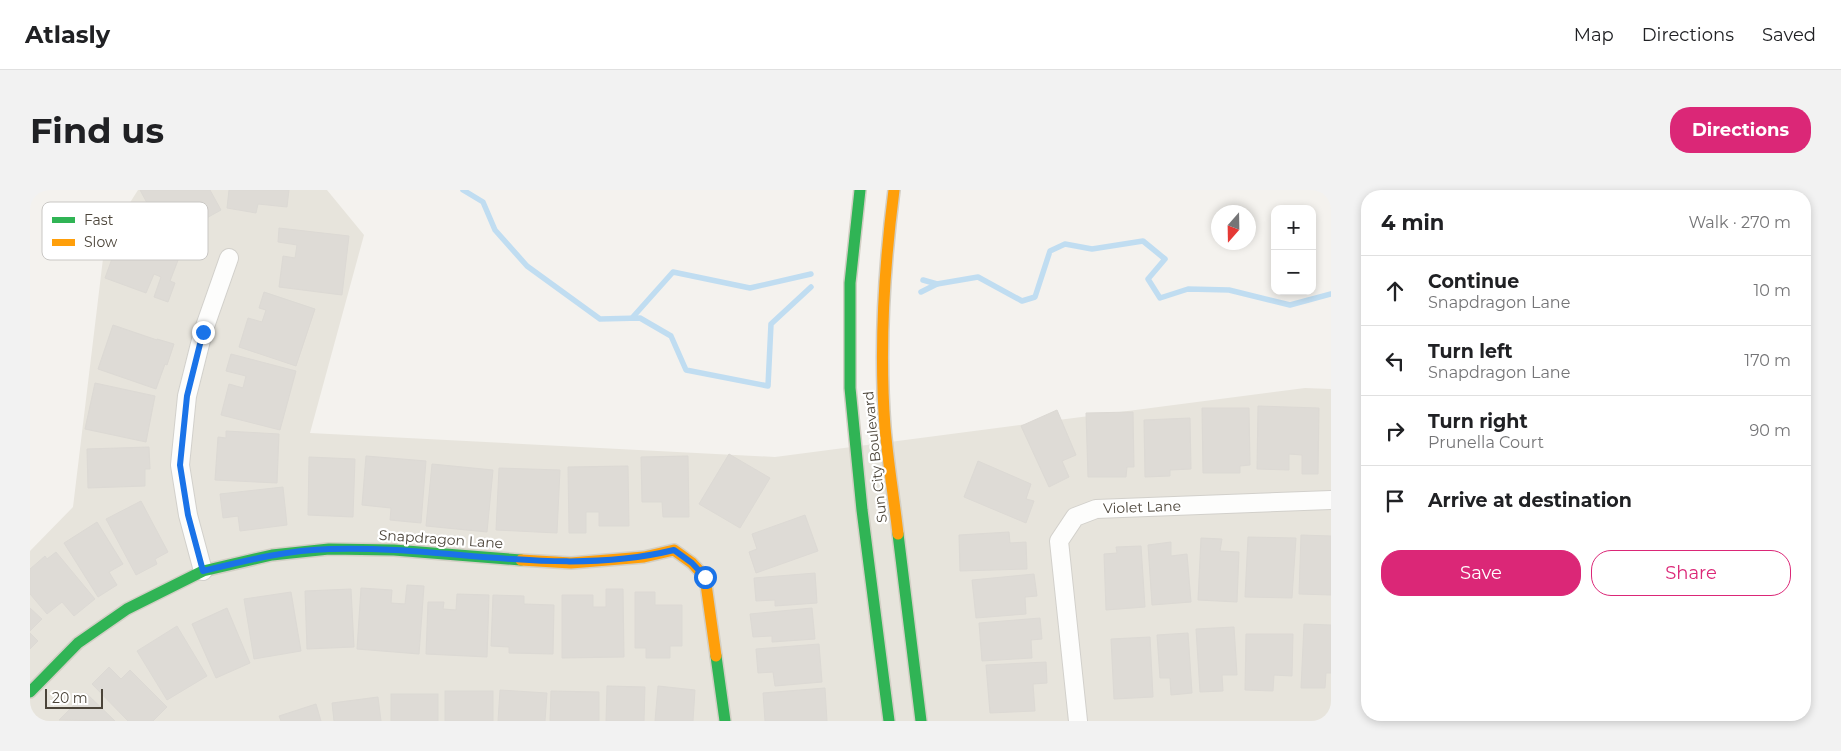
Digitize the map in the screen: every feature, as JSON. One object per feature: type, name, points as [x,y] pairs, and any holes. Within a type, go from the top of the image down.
[{"type":"street","name":"Sun City Boulevard","points":[[860,190],[850,283],[850,388],[862,510],[889,721]]},
{"type":"street","name":"Sun City Boulevard","points":[[894,190],[884,284],[883,389],[885,428],[922,721]]},
{"type":"street","points":[[203,571],[188,515],[180,465],[187,396],[203,332],[229,258]]},
{"type":"street","name":"Violet Lane","points":[[1078,721],[1059,541],[1074,517],[1096,509],[1331,500]]},
{"type":"street","name":"Snapdragon Lane","points":[[30,692],[78,643],[127,609],[203,571],[272,555],[329,549],[394,550],[460,556],[572,562],[644,557],[674,550],[692,563],[705,577],[725,721]]},
{"type":"shaded area","points":[[138,190],[327,190],[364,235],[310,433],[775,457],[1305,388],[1331,389],[1331,721],[30,721],[30,551],[73,507],[103,260],[208,260],[208,202],[130,202]]},
{"type":"building","points":[[140,190],[210,190],[221,210],[208,217],[208,202],[146,202]]},
{"type":"building","points":[[229,190],[289,190],[287,207],[258,204],[256,213],[227,208]]},
{"type":"building","points":[[279,228],[349,236],[342,295],[279,287],[283,256],[295,258],[297,245],[278,242]]},
{"type":"building","points":[[112,260],[178,260],[170,281],[175,283],[168,302],[154,297],[161,277],[154,274],[146,293],[105,278]]},
{"type":"building","points":[[264,292],[315,309],[296,366],[239,347],[248,318],[262,322],[266,310],[259,308]]},
{"type":"building","points":[[113,325],[174,344],[156,389],[98,369]]},
{"type":"building","points":[[231,354],[296,371],[280,430],[221,415],[229,384],[243,388],[246,376],[226,371]]},
{"type":"building","points":[[95,383],[155,396],[146,442],[85,429]]},
{"type":"building","points":[[1258,406],[1319,408],[1318,474],[1302,474],[1302,455],[1289,454],[1289,470],[1257,469]]},
{"type":"building","points":[[1202,408],[1249,408],[1250,465],[1240,466],[1240,473],[1203,473]]},
{"type":"building","points":[[1057,410],[1076,455],[1062,461],[1069,477],[1049,487],[1021,426]]},
{"type":"building","points":[[1133,412],[1134,467],[1127,467],[1126,477],[1088,477],[1086,413]]},
{"type":"building","points":[[1190,418],[1191,469],[1170,470],[1170,476],[1145,477],[1144,420]]},
{"type":"building","points":[[226,431],[279,434],[277,483],[215,480],[218,437],[226,438]]},
{"type":"building","points":[[149,447],[150,469],[145,469],[145,486],[88,488],[87,449]]},
{"type":"building","points":[[729,454],[770,478],[740,528],[699,504]]},
{"type":"building","points":[[366,456],[426,461],[421,523],[390,520],[391,508],[362,505]]},
{"type":"building","points":[[688,456],[689,517],[663,517],[662,502],[642,502],[641,457]]},
{"type":"building","points":[[309,457],[355,459],[353,517],[308,515]]},
{"type":"building","points":[[978,461],[1031,484],[1026,499],[1034,501],[1026,523],[964,497]]},
{"type":"building","points":[[432,464],[493,470],[487,532],[426,526]]},
{"type":"building","points":[[628,466],[629,526],[599,526],[599,512],[586,512],[586,533],[569,533],[568,467]]},
{"type":"building","points":[[499,468],[560,470],[557,533],[496,530]]},
{"type":"building","points":[[283,487],[287,525],[240,531],[238,516],[223,518],[220,494]]},
{"type":"building","points":[[141,501],[168,552],[155,559],[157,564],[136,575],[106,519]]},
{"type":"building","points":[[805,515],[818,551],[756,573],[749,552],[757,549],[752,534]]},
{"type":"building","points":[[97,522],[123,564],[109,572],[117,585],[98,597],[64,543]]},
{"type":"building","points":[[1009,532],[1010,543],[1026,542],[1027,569],[960,571],[959,535]]},
{"type":"building","points":[[1301,535],[1331,536],[1331,595],[1299,594]]},
{"type":"building","points":[[1248,537],[1296,538],[1292,598],[1245,597]]},
{"type":"building","points":[[1201,538],[1222,539],[1220,551],[1239,552],[1237,602],[1198,600]]},
{"type":"building","points":[[1171,542],[1171,556],[1187,554],[1191,602],[1152,605],[1148,545]]},
{"type":"building","points":[[1141,546],[1145,607],[1106,610],[1104,554],[1117,553],[1116,547]]},
{"type":"building","points":[[56,552],[95,599],[74,616],[62,602],[47,614],[30,594],[30,569],[45,556],[47,559]]},
{"type":"building","points":[[815,573],[817,603],[775,606],[775,600],[756,601],[754,578]]},
{"type":"building","points":[[1034,574],[1037,596],[1025,597],[1026,614],[976,618],[972,580]]},
{"type":"building","points":[[407,585],[424,586],[419,654],[357,649],[361,588],[392,590],[391,603],[405,604]]},
{"type":"building","points":[[351,589],[354,647],[307,649],[305,591]]},
{"type":"building","points":[[606,589],[623,589],[624,657],[562,658],[562,595],[593,595],[593,607],[606,607]]},
{"type":"building","points":[[291,592],[301,651],[254,659],[244,599]]},
{"type":"building","points":[[635,592],[655,592],[655,605],[682,605],[682,646],[670,646],[670,658],[646,658],[646,648],[635,648]]},
{"type":"building","points":[[457,594],[489,595],[487,657],[426,654],[428,602],[444,602],[443,609],[456,610]]},
{"type":"building","points":[[493,595],[524,596],[524,604],[554,605],[553,654],[509,653],[509,647],[491,646]]},
{"type":"building","points":[[30,608],[42,619],[30,631]]},
{"type":"building","points":[[227,608],[250,663],[216,678],[192,624]]},
{"type":"building","points":[[812,608],[815,639],[772,642],[772,636],[753,637],[750,614]]},
{"type":"building","points":[[1040,618],[1042,639],[1031,640],[1032,658],[982,661],[979,623]]},
{"type":"building","points":[[1304,624],[1331,625],[1331,673],[1326,673],[1325,688],[1301,688]]},
{"type":"building","points":[[177,626],[207,676],[167,700],[137,651]]},
{"type":"building","points":[[1234,627],[1237,675],[1222,675],[1223,691],[1200,692],[1196,629]]},
{"type":"building","points":[[30,633],[38,641],[30,649]]},
{"type":"building","points":[[1188,633],[1192,693],[1171,695],[1170,678],[1160,678],[1157,635]]},
{"type":"building","points":[[1246,634],[1293,634],[1292,676],[1274,675],[1273,691],[1245,690]]},
{"type":"building","points":[[1150,637],[1153,697],[1114,699],[1111,639]]},
{"type":"building","points":[[819,644],[822,682],[775,686],[773,672],[758,673],[756,649]]},
{"type":"building","points":[[1046,662],[1047,683],[1033,684],[1035,711],[990,713],[986,665]]},
{"type":"building","points":[[109,667],[121,679],[130,670],[167,707],[153,721],[128,721],[92,684]]},
{"type":"building","points":[[607,686],[645,687],[644,721],[606,721]]},
{"type":"building","points":[[658,686],[695,690],[693,721],[655,721]]},
{"type":"building","points":[[825,688],[827,721],[765,721],[763,693]]},
{"type":"building","points":[[500,690],[547,693],[545,721],[498,721]]},
{"type":"building","points":[[445,691],[493,691],[493,721],[445,721]]},
{"type":"building","points":[[551,691],[599,692],[599,721],[550,721]]},
{"type":"building","points":[[86,693],[115,721],[59,720]]},
{"type":"building","points":[[391,694],[438,694],[438,721],[391,721]]},
{"type":"building","points":[[378,697],[381,721],[334,721],[332,703]]},
{"type":"building","points":[[316,704],[321,721],[281,721],[279,716]]},
{"type":"waterway","points":[[463,190],[483,202],[495,230],[527,266],[600,319],[640,318],[671,336],[686,370],[768,386],[771,324],[811,287]]},
{"type":"waterway","points":[[921,292],[937,284],[978,277],[1022,301],[1035,297],[1050,251],[1065,244],[1092,249],[1143,241],[1165,259],[1148,279],[1160,298],[1188,289],[1229,290],[1290,305],[1331,294]]},
{"type":"waterway","points":[[632,318],[673,272],[750,288],[811,274]]},
{"type":"waterway","points":[[923,280],[937,284]]},
{"type":"traffic: fast","points":[[860,190],[850,283],[850,388],[862,510],[889,721]]},
{"type":"traffic: fast","points":[[898,534],[921,721]]},
{"type":"traffic: fast","points":[[30,692],[78,643],[127,609],[203,571],[272,555],[329,549],[394,550],[521,560]]},
{"type":"traffic: fast","points":[[716,656],[725,721]]},
{"type":"traffic: slow","points":[[894,190],[885,278],[882,368],[886,440],[898,534]]},
{"type":"traffic: slow","points":[[521,560],[571,563],[644,557],[674,550],[692,563],[705,577],[716,656]]},
{"type":"route","points":[[203,332],[187,396],[180,465],[188,515],[203,571],[272,555],[329,549],[394,550],[460,556],[572,562],[644,557],[674,550],[692,563],[705,577]]}]
